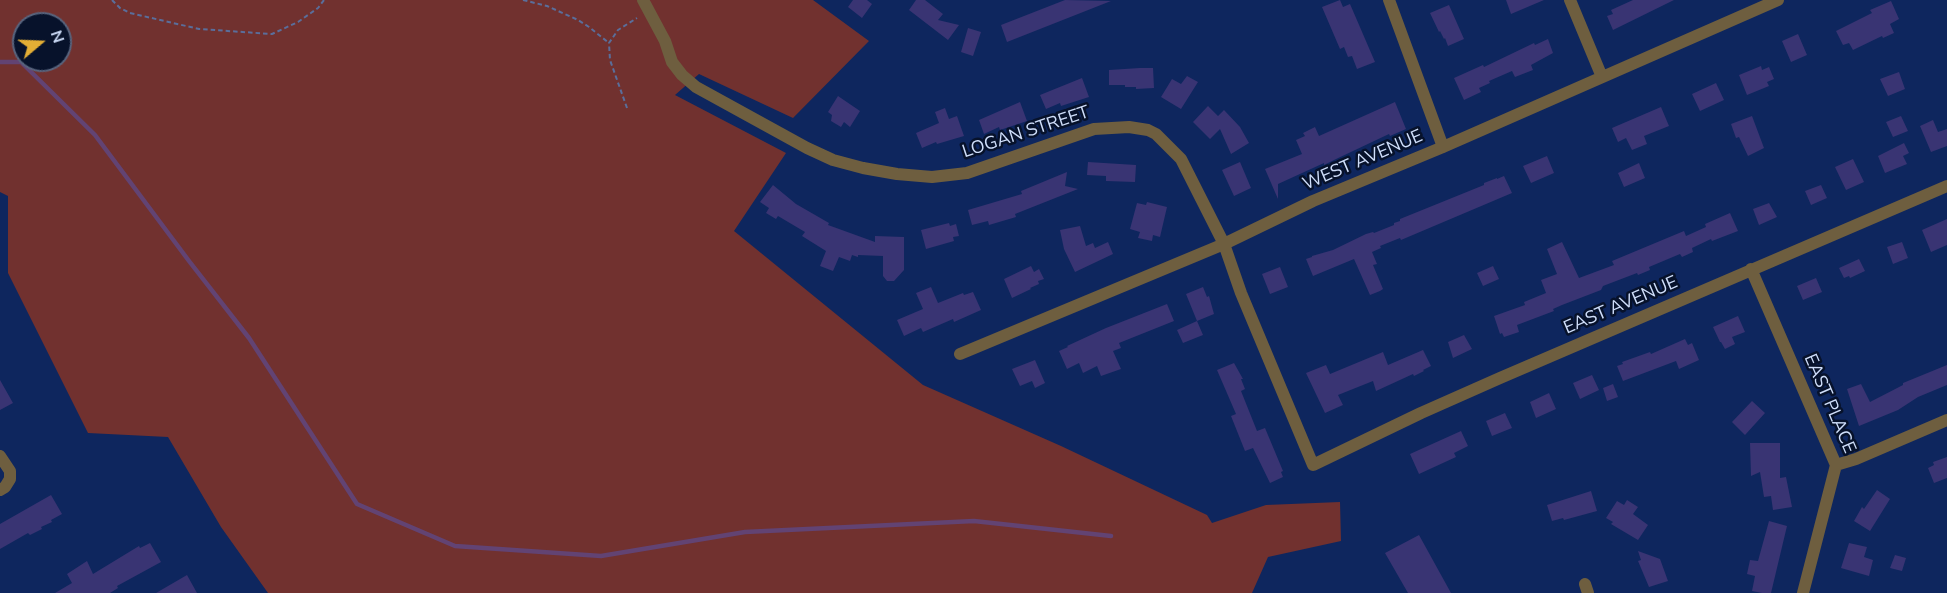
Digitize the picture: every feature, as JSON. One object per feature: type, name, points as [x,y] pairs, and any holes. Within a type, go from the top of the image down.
[{"type":"street","points":[[1389,0],[1443,147]]},
{"type":"street","points":[[1570,0],[1602,77]]},
{"type":"street","name":"WEST AVENUE","points":[[960,354],[1224,244],[1313,201],[1443,147],[1778,0]]},
{"type":"street","name":"LOGAN STREET","points":[[647,5],[672,62],[696,87],[807,148],[833,160],[863,168],[932,177],[967,173],[1094,129],[1122,127],[1148,130],[1161,138],[1180,159],[1224,244],[1241,293],[1313,465]]},
{"type":"street","name":"EAST AVENUE","points":[[1313,465],[1421,413],[1947,186]]},
{"type":"street","name":"EAST PLACE","points":[[1751,269],[1836,465],[1803,593]]},
{"type":"street","points":[[1836,465],[1856,459],[1947,420]]},
{"type":"street","points":[[0,456],[10,471],[10,479],[0,490]]},
{"type":"path","points":[[112,0],[120,8],[130,13],[199,29],[272,34],[298,22],[318,8],[324,0]]},
{"type":"path","points":[[523,0],[547,6],[578,20],[609,44]]},
{"type":"path","points":[[627,108],[609,60],[609,44],[618,30],[647,5]]},
{"type":"shaded area","points":[[0,0],[813,0],[869,41],[793,118],[699,74],[675,95],[786,153],[734,231],[923,385],[1061,446],[1207,515],[1212,523],[1266,505],[1340,502],[1341,541],[1268,557],[1252,593],[268,593],[221,527],[168,437],[88,433],[8,273],[8,196],[0,192]]},
{"type":"building","points":[[853,0],[867,0],[872,4],[862,18],[848,7]]},
{"type":"building","points":[[916,0],[925,0],[943,14],[938,20],[959,25],[948,40],[909,10]]},
{"type":"building","points":[[1065,0],[1111,1],[1007,42],[1001,25]]},
{"type":"building","points":[[1340,0],[1343,7],[1350,4],[1375,62],[1357,69],[1352,56],[1348,57],[1344,47],[1340,49],[1322,7]]},
{"type":"building","points":[[1506,0],[1544,0],[1511,14]]},
{"type":"building","points":[[1633,0],[1674,0],[1613,30],[1607,16],[1613,14],[1611,10]]},
{"type":"building","points":[[1891,1],[1899,19],[1890,24],[1894,33],[1883,38],[1882,36],[1853,50],[1849,43],[1843,45],[1836,31],[1872,13],[1870,10]]},
{"type":"building","points":[[1449,5],[1464,39],[1448,46],[1430,13]]},
{"type":"building","points":[[968,28],[981,32],[973,56],[961,52]]},
{"type":"building","points":[[1798,34],[1807,55],[1791,62],[1782,41]]},
{"type":"building","points":[[1548,39],[1553,53],[1531,65],[1533,70],[1515,77],[1512,71],[1489,81],[1490,83],[1479,88],[1481,92],[1464,100],[1454,78]]},
{"type":"building","points":[[1761,66],[1762,70],[1769,67],[1774,79],[1767,82],[1769,86],[1747,95],[1739,75]]},
{"type":"building","points":[[1153,68],[1154,88],[1136,89],[1136,87],[1125,87],[1125,85],[1109,85],[1109,70]]},
{"type":"building","points":[[1899,72],[1905,89],[1888,96],[1880,79]]},
{"type":"building","points":[[1187,76],[1198,82],[1181,109],[1161,97],[1172,79],[1181,84]]},
{"type":"building","points":[[1082,78],[1089,97],[1061,106],[1060,103],[1046,109],[1040,95]]},
{"type":"building","points":[[1716,83],[1724,100],[1700,111],[1692,94]]},
{"type":"building","points":[[838,96],[860,111],[850,127],[844,122],[841,127],[831,121],[832,115],[828,112]]},
{"type":"building","points":[[1020,102],[1027,121],[1000,130],[999,127],[984,134],[979,120]]},
{"type":"building","points":[[1395,102],[1406,129],[1390,136],[1389,134],[1278,184],[1278,199],[1265,169],[1302,154],[1296,140],[1305,136],[1303,133],[1315,127],[1319,136]]},
{"type":"building","points":[[1208,106],[1218,116],[1224,110],[1240,127],[1249,143],[1231,154],[1220,129],[1210,139],[1193,122]]},
{"type":"building","points":[[1661,107],[1669,126],[1644,136],[1647,144],[1632,150],[1626,138],[1618,142],[1612,128]]},
{"type":"building","points":[[945,108],[949,119],[957,116],[964,136],[937,144],[936,142],[922,148],[916,133],[939,123],[935,112]]},
{"type":"building","points":[[1752,116],[1764,148],[1748,156],[1739,137],[1736,138],[1731,124]]},
{"type":"building","points":[[1901,116],[1908,131],[1893,137],[1886,122]]},
{"type":"building","points":[[1933,120],[1938,132],[1947,129],[1947,146],[1931,152],[1920,126]]},
{"type":"building","points":[[1904,143],[1909,153],[1903,156],[1907,164],[1885,173],[1878,156]]},
{"type":"building","points":[[1547,156],[1554,173],[1531,183],[1523,166]]},
{"type":"building","points":[[1853,159],[1864,182],[1846,190],[1835,167]]},
{"type":"building","points":[[1088,162],[1136,165],[1135,182],[1106,181],[1106,176],[1087,175]]},
{"type":"building","points":[[1240,162],[1251,188],[1234,196],[1222,170]]},
{"type":"building","points":[[1639,163],[1645,178],[1624,187],[1618,173]]},
{"type":"building","points":[[1067,172],[1065,186],[1078,189],[1015,214],[1016,217],[989,225],[988,221],[972,225],[968,210],[1022,194],[1021,191]]},
{"type":"building","points":[[1504,176],[1512,193],[1401,240],[1400,238],[1380,246],[1381,248],[1372,252],[1377,264],[1373,265],[1383,289],[1380,291],[1370,295],[1354,259],[1313,276],[1306,259],[1394,225],[1400,219]]},
{"type":"building","points":[[773,185],[796,204],[829,223],[828,225],[875,242],[875,236],[904,237],[904,270],[894,281],[887,281],[883,276],[883,256],[858,255],[858,257],[852,255],[850,261],[839,257],[833,271],[820,266],[826,251],[802,236],[805,232],[778,216],[776,219],[766,213],[769,208],[760,202]]},
{"type":"building","points":[[1821,185],[1827,198],[1811,205],[1805,191]]},
{"type":"building","points":[[1147,202],[1167,207],[1160,237],[1153,235],[1152,241],[1138,238],[1140,232],[1130,229],[1137,203],[1146,205]]},
{"type":"building","points":[[1769,203],[1777,217],[1759,225],[1753,209]]},
{"type":"building","points":[[1730,213],[1738,231],[1712,241],[1711,239],[1692,248],[1693,252],[1682,257],[1680,254],[1649,267],[1650,270],[1603,286],[1601,290],[1517,325],[1519,332],[1504,337],[1502,333],[1500,334],[1494,316],[1525,305],[1524,302],[1546,293],[1541,280],[1557,274],[1547,249],[1562,242],[1579,278],[1614,265],[1612,261],[1684,231],[1686,236],[1706,227],[1705,224]]},
{"type":"building","points":[[1947,219],[1947,245],[1931,252],[1922,230]]},
{"type":"building","points":[[949,223],[950,226],[956,224],[959,236],[953,237],[954,241],[926,249],[921,230]]},
{"type":"building","points":[[1080,226],[1086,246],[1093,243],[1095,248],[1108,242],[1113,254],[1075,272],[1064,249],[1060,230]]},
{"type":"building","points":[[1902,242],[1908,258],[1893,264],[1887,247]]},
{"type":"building","points":[[1859,259],[1865,271],[1850,278],[1849,276],[1844,278],[1839,268]]},
{"type":"building","points":[[1031,266],[1034,272],[1039,269],[1044,279],[1038,281],[1039,284],[1031,289],[1012,298],[1004,279]]},
{"type":"building","points":[[1493,266],[1499,279],[1483,286],[1477,273]]},
{"type":"building","points":[[1280,267],[1288,287],[1270,294],[1262,274]]},
{"type":"building","points":[[1816,278],[1822,292],[1803,300],[1797,286]]},
{"type":"building","points":[[931,287],[938,303],[963,293],[964,295],[973,292],[981,310],[954,322],[953,319],[923,332],[921,328],[904,336],[897,320],[923,309],[916,293]]},
{"type":"building","points":[[1203,287],[1207,297],[1209,296],[1214,314],[1197,321],[1186,294]]},
{"type":"building","points":[[1167,304],[1174,321],[1119,343],[1121,348],[1113,351],[1121,369],[1101,376],[1097,366],[1083,373],[1079,363],[1067,369],[1059,351],[1106,328]]},
{"type":"building","points":[[1738,316],[1745,332],[1732,337],[1735,344],[1725,349],[1713,327]]},
{"type":"building","points":[[1197,321],[1203,335],[1183,343],[1177,330]]},
{"type":"building","points":[[1464,335],[1472,349],[1453,358],[1448,342]]},
{"type":"building","points":[[1685,339],[1688,345],[1692,343],[1699,360],[1679,369],[1676,361],[1623,381],[1617,366],[1623,364],[1622,362],[1650,352],[1651,354]]},
{"type":"building","points":[[1423,350],[1431,366],[1424,371],[1376,391],[1373,381],[1338,395],[1343,405],[1325,413],[1306,373],[1326,365],[1330,374],[1383,352],[1388,365]]},
{"type":"building","points":[[1035,360],[1045,383],[1035,388],[1032,381],[1020,386],[1012,369]]},
{"type":"building","points":[[1234,363],[1243,379],[1241,379],[1245,389],[1241,391],[1257,431],[1265,428],[1283,471],[1281,472],[1283,477],[1270,483],[1253,448],[1245,451],[1231,416],[1236,414],[1217,370]]},
{"type":"building","points":[[1947,365],[1947,385],[1918,397],[1898,410],[1859,426],[1847,389],[1861,384],[1870,402],[1903,383]]},
{"type":"building","points":[[1592,375],[1599,390],[1580,399],[1573,383]]},
{"type":"building","points":[[0,380],[13,403],[0,410]]},
{"type":"building","points":[[1613,384],[1618,397],[1607,401],[1603,388]]},
{"type":"building","points":[[1549,393],[1556,409],[1536,418],[1530,402]]},
{"type":"building","points":[[1752,401],[1765,413],[1745,435],[1732,422]]},
{"type":"building","points":[[1505,413],[1512,428],[1492,436],[1486,421]]},
{"type":"building","points":[[1461,431],[1468,446],[1454,453],[1456,457],[1419,474],[1410,454]]},
{"type":"building","points":[[1750,443],[1780,443],[1780,478],[1786,477],[1792,507],[1773,510],[1771,496],[1764,497],[1760,472],[1751,476]]},
{"type":"building","points":[[1947,457],[1947,478],[1934,483],[1928,468],[1934,465],[1933,462]]},
{"type":"building","points":[[1877,490],[1890,499],[1870,531],[1854,521],[1862,507],[1864,509]]},
{"type":"building","points":[[1591,491],[1597,511],[1552,521],[1547,505]]},
{"type":"building","points":[[51,495],[62,514],[41,527],[42,529],[30,535],[28,533],[0,549],[0,524]]},
{"type":"building","points":[[1627,500],[1638,507],[1633,514],[1648,525],[1638,540],[1611,524],[1613,522],[1606,518],[1617,501],[1624,505]]},
{"type":"building","points":[[1769,521],[1787,526],[1771,593],[1762,593],[1752,591],[1755,576],[1747,574],[1750,560],[1758,561]]},
{"type":"building","points":[[1419,535],[1451,593],[1408,593],[1385,553]]},
{"type":"building","points":[[150,543],[161,562],[117,586],[118,588],[110,593],[55,593],[72,583],[67,574],[87,561],[93,574],[139,546],[140,548]]},
{"type":"building","points":[[1849,543],[1867,547],[1864,557],[1873,560],[1869,576],[1841,568]]},
{"type":"building","points":[[1638,551],[1660,559],[1668,581],[1649,587],[1638,561],[1641,560]]},
{"type":"building","points":[[1895,555],[1906,558],[1902,571],[1890,568]]},
{"type":"building","points":[[187,575],[197,593],[156,593]]},
{"type":"waterway","points":[[0,62],[21,62],[95,135],[249,338],[357,504],[455,546],[601,556],[745,532],[974,521],[1111,536]]}]
